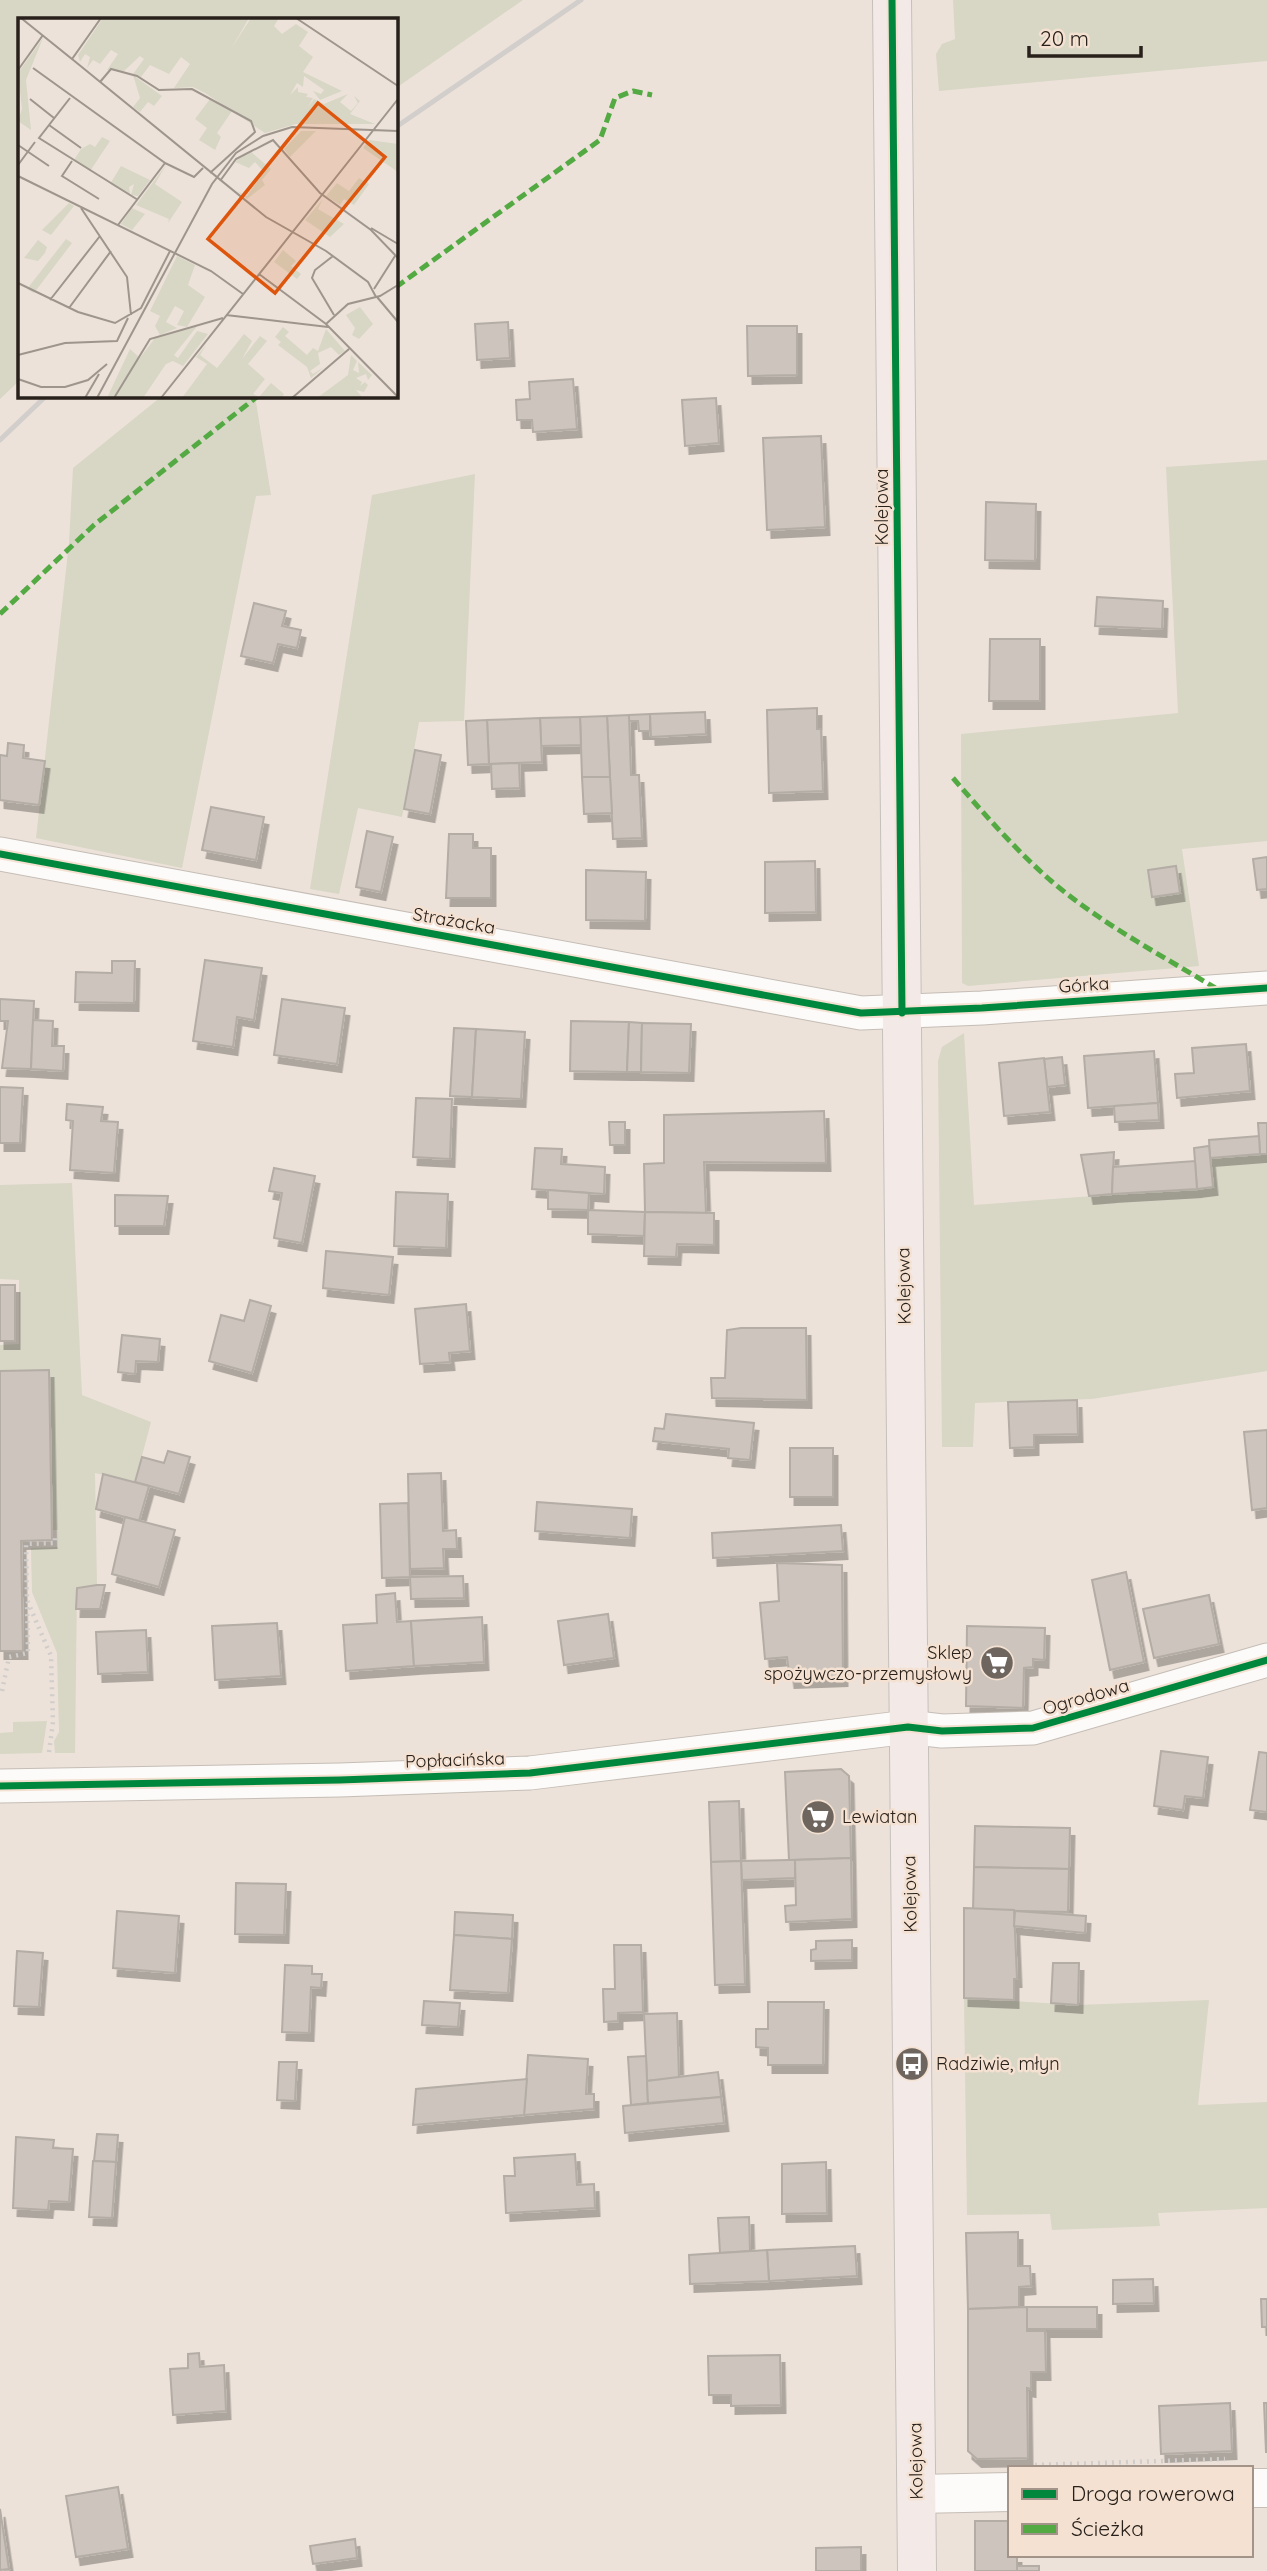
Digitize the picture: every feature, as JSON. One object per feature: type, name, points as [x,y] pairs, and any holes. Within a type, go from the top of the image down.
[{"type":"main road","name":"Kolejowa","points":[[892,0],[917,2571]]},
{"type":"main road","points":[[917,2494],[1008,2480]]},
{"type":"street","name":"Strażacka","points":[[0,854],[861,1013],[902,1013]]},
{"type":"street","name":"Górka","points":[[902,1013],[1267,988]]},
{"type":"street","name":"Ogrodowa","points":[[908,1727],[942,1731],[1033,1728],[1267,1660]]},
{"type":"street","name":"Popłacińska","points":[[0,1786],[340,1780],[530,1773],[908,1727]]},
{"type":"path","points":[[2,1691],[9,1657],[28,1653],[26,1544],[55,1543],[55,1534]]},
{"type":"path","points":[[27,1600],[51,1656],[53,1722],[48,1741]]},
{"type":"path","points":[[1154,2466],[1227,2459]]},
{"type":"shaded area","points":[[0,0],[523,0],[397,87],[397,18],[18,18],[18,382],[0,399]]},
{"type":"shaded area","points":[[953,0],[1267,0],[1267,61],[939,91],[936,54],[942,44],[955,39]]},
{"type":"shaded area","points":[[161,397],[255,397],[271,495],[256,496],[182,868],[36,838],[69,543],[73,468]]},
{"type":"shaded area","points":[[1267,460],[1267,841],[1182,849],[1199,966],[968,986],[962,983],[961,734],[1178,713],[1166,467]]},
{"type":"shaded area","points":[[475,474],[464,721],[419,722],[402,817],[358,808],[339,894],[310,889],[372,495]]},
{"type":"shaded area","points":[[964,1033],[974,1205],[1213,1187],[1210,1158],[1267,1154],[1267,1371],[1092,1399],[975,1403],[973,1447],[942,1447],[938,1061],[942,1047]]},
{"type":"shaded area","points":[[72,1183],[82,1395],[151,1422],[135,1482],[95,1473],[97,1585],[77,1588],[75,1753],[55,1753],[54,1741],[59,1732],[57,1653],[32,1592],[31,1548],[58,1547],[58,1530],[52,1530],[0,1371],[0,1345],[19,1344],[19,1280],[0,1279],[0,1185]]},
{"type":"shaded area","points":[[47,1721],[42,1753],[0,1754],[0,1733],[13,1732],[13,1722]]},
{"type":"shaded area","points":[[964,1998],[1078,2005],[1209,2000],[1198,2105],[1267,2102],[1267,2208],[1158,2213],[1160,2226],[1052,2230],[1050,2214],[967,2215]]},
{"type":"building","points":[[508,322],[510,358],[477,360],[475,324]]},
{"type":"building","points":[[747,326],[797,326],[797,375],[748,376]]},
{"type":"building","points":[[573,379],[577,429],[533,432],[532,420],[517,420],[516,400],[530,399],[529,382]]},
{"type":"building","points":[[716,398],[719,443],[685,446],[682,400]]},
{"type":"building","points":[[821,436],[825,527],[767,530],[763,438]]},
{"type":"building","points":[[986,502],[1036,504],[1035,561],[985,560]]},
{"type":"building","points":[[1097,597],[1163,601],[1162,629],[1095,626]]},
{"type":"building","points":[[254,603],[286,611],[282,626],[301,630],[297,648],[278,644],[273,663],[241,656]]},
{"type":"building","points":[[990,639],[1040,639],[1040,701],[989,701]]},
{"type":"building","points":[[817,708],[817,729],[821,729],[823,791],[769,793],[767,710]]},
{"type":"building","points":[[705,712],[706,734],[651,737],[650,714]]},
{"type":"building","points":[[650,714],[650,731],[639,731],[638,721],[629,721],[629,715]]},
{"type":"building","points":[[629,715],[631,775],[639,775],[642,838],[613,839],[607,716]]},
{"type":"building","points":[[607,716],[610,777],[582,777],[580,717]]},
{"type":"building","points":[[580,717],[581,745],[541,746],[540,718]]},
{"type":"building","points":[[540,718],[542,762],[489,764],[487,720]]},
{"type":"building","points":[[487,720],[489,764],[468,765],[466,721]]},
{"type":"building","points":[[8,743],[24,745],[23,758],[45,761],[39,805],[0,800],[0,755],[7,756]]},
{"type":"building","points":[[415,750],[441,755],[430,814],[404,809]]},
{"type":"building","points":[[519,763],[520,788],[492,789],[491,764]]},
{"type":"building","points":[[582,777],[610,777],[612,813],[584,814]]},
{"type":"building","points":[[211,807],[264,817],[256,860],[202,850]]},
{"type":"building","points":[[367,831],[393,837],[381,892],[356,887]]},
{"type":"building","points":[[449,834],[473,834],[473,848],[491,848],[491,898],[446,898]]},
{"type":"building","points":[[1267,857],[1267,889],[1257,890],[1253,859]]},
{"type":"building","points":[[815,861],[816,912],[765,913],[765,862]]},
{"type":"building","points":[[1176,866],[1180,893],[1152,897],[1148,870]]},
{"type":"building","points":[[586,870],[646,872],[645,921],[586,920]]},
{"type":"building","points":[[205,960],[262,968],[254,1020],[237,1017],[233,1047],[193,1041]]},
{"type":"building","points":[[112,961],[135,961],[134,1003],[75,1002],[76,972],[112,973]]},
{"type":"building","points":[[0,999],[34,1001],[31,1069],[2,1068],[8,1021],[0,1021]]},
{"type":"building","points":[[282,999],[345,1008],[337,1064],[274,1055]]},
{"type":"building","points":[[33,1020],[53,1021],[52,1046],[64,1046],[63,1071],[31,1069]]},
{"type":"building","points":[[571,1021],[629,1022],[627,1072],[570,1071]]},
{"type":"building","points":[[629,1022],[642,1023],[641,1072],[627,1072]]},
{"type":"building","points":[[642,1023],[691,1024],[689,1073],[641,1072]]},
{"type":"building","points":[[454,1028],[476,1029],[472,1097],[450,1096]]},
{"type":"building","points":[[476,1029],[525,1032],[521,1099],[472,1097]]},
{"type":"building","points":[[1246,1044],[1250,1091],[1177,1098],[1175,1074],[1194,1073],[1192,1048]]},
{"type":"building","points":[[1154,1051],[1158,1103],[1088,1108],[1084,1056]]},
{"type":"building","points":[[1062,1057],[1065,1085],[1047,1087],[1044,1059]]},
{"type":"building","points":[[1044,1058],[1050,1112],[1004,1116],[999,1063]]},
{"type":"building","points":[[0,1087],[23,1088],[20,1143],[0,1143]]},
{"type":"building","points":[[416,1098],[452,1099],[450,1159],[413,1157]]},
{"type":"building","points":[[1158,1103],[1159,1120],[1115,1122],[1114,1106]]},
{"type":"building","points":[[67,1104],[103,1107],[101,1121],[118,1122],[114,1173],[70,1170],[73,1121],[66,1120]]},
{"type":"building","points":[[824,1111],[826,1163],[704,1162],[706,1213],[645,1212],[644,1164],[664,1163],[664,1115]]},
{"type":"building","points":[[609,1122],[625,1122],[625,1145],[610,1145]]},
{"type":"building","points":[[1258,1123],[1267,1123],[1267,1154],[1260,1154]]},
{"type":"building","points":[[1259,1136],[1260,1154],[1210,1158],[1209,1140]]},
{"type":"building","points":[[1209,1146],[1213,1187],[1197,1189],[1194,1148]]},
{"type":"building","points":[[535,1148],[562,1149],[561,1164],[605,1167],[604,1194],[532,1189]]},
{"type":"building","points":[[1114,1152],[1112,1194],[1089,1196],[1081,1155]]},
{"type":"building","points":[[1195,1161],[1197,1189],[1112,1194],[1113,1167]]},
{"type":"building","points":[[274,1168],[315,1176],[302,1243],[274,1238],[282,1193],[269,1191]]},
{"type":"building","points":[[548,1190],[589,1193],[588,1210],[548,1209]]},
{"type":"building","points":[[396,1192],[448,1194],[446,1248],[394,1246]]},
{"type":"building","points":[[115,1195],[168,1196],[164,1226],[115,1226]]},
{"type":"building","points":[[588,1210],[645,1212],[644,1236],[588,1234]]},
{"type":"building","points":[[645,1212],[714,1213],[714,1245],[677,1244],[676,1257],[644,1256]]},
{"type":"building","points":[[326,1251],[393,1257],[389,1295],[323,1288]]},
{"type":"building","points":[[0,1285],[15,1285],[15,1341],[0,1341]]},
{"type":"building","points":[[250,1300],[271,1306],[252,1373],[209,1361],[221,1315],[244,1321]]},
{"type":"building","points":[[466,1304],[470,1351],[449,1353],[450,1362],[420,1364],[415,1309]]},
{"type":"building","points":[[806,1328],[807,1400],[712,1398],[711,1378],[725,1378],[727,1330]]},
{"type":"building","points":[[122,1335],[160,1339],[158,1362],[136,1361],[135,1374],[118,1372]]},
{"type":"building","points":[[49,1370],[52,1540],[21,1541],[23,1651],[0,1651],[0,1371]]},
{"type":"building","points":[[1077,1400],[1078,1434],[1034,1435],[1034,1447],[1010,1448],[1008,1402]]},
{"type":"building","points":[[666,1414],[754,1423],[750,1460],[728,1458],[729,1449],[653,1441],[655,1428],[664,1429]]},
{"type":"building","points":[[1267,1430],[1267,1508],[1252,1510],[1244,1432]]},
{"type":"building","points":[[790,1448],[833,1448],[833,1497],[790,1497]]},
{"type":"building","points":[[168,1451],[190,1457],[179,1494],[135,1482],[142,1457],[164,1463]]},
{"type":"building","points":[[441,1473],[443,1531],[456,1530],[457,1549],[443,1549],[444,1568],[410,1569],[408,1474]]},
{"type":"building","points":[[103,1474],[149,1486],[139,1521],[96,1509]]},
{"type":"building","points":[[537,1502],[632,1509],[630,1538],[535,1531]]},
{"type":"building","points":[[408,1503],[410,1577],[382,1578],[380,1504]]},
{"type":"building","points":[[125,1517],[175,1530],[159,1587],[112,1574]]},
{"type":"building","points":[[841,1525],[843,1551],[713,1558],[712,1533]]},
{"type":"building","points":[[777,1563],[842,1565],[843,1678],[790,1680],[787,1657],[765,1659],[760,1603],[779,1601]]},
{"type":"building","points":[[1126,1572],[1144,1662],[1110,1670],[1092,1580]]},
{"type":"building","points":[[463,1576],[464,1598],[411,1599],[410,1577]]},
{"type":"building","points":[[105,1585],[100,1609],[76,1609],[77,1588]]},
{"type":"building","points":[[395,1593],[397,1622],[411,1621],[414,1666],[346,1671],[343,1625],[377,1623],[376,1595]]},
{"type":"building","points":[[1209,1595],[1219,1644],[1154,1658],[1143,1609]]},
{"type":"building","points":[[608,1614],[614,1658],[564,1665],[558,1621]]},
{"type":"building","points":[[482,1617],[484,1662],[414,1666],[411,1621]]},
{"type":"building","points":[[277,1623],[281,1676],[215,1680],[212,1626]]},
{"type":"building","points":[[967,1626],[1045,1628],[1044,1660],[1033,1659],[1033,1667],[1024,1668],[1023,1708],[966,1706]]},
{"type":"building","points":[[146,1630],[148,1672],[98,1674],[96,1632]]},
{"type":"building","points":[[1161,1751],[1208,1757],[1203,1798],[1185,1796],[1183,1810],[1154,1806]]},
{"type":"building","points":[[1259,1752],[1267,1753],[1267,1812],[1250,1810]]},
{"type":"building","name":"Lewiatan","points":[[841,1769],[849,1776],[851,1858],[789,1860],[785,1772]]},
{"type":"building","points":[[739,1801],[741,1861],[711,1862],[709,1802]]},
{"type":"building","points":[[975,1826],[1070,1828],[1069,1869],[974,1867]]},
{"type":"building","points":[[851,1858],[852,1919],[786,1922],[785,1906],[796,1905],[795,1860]]},
{"type":"building","points":[[795,1860],[795,1878],[742,1880],[741,1861]]},
{"type":"building","points":[[741,1861],[745,1984],[715,1985],[711,1862]]},
{"type":"building","points":[[974,1867],[1069,1869],[1068,1912],[973,1910]]},
{"type":"building","points":[[236,1883],[286,1884],[284,1935],[235,1934]]},
{"type":"building","points":[[964,1908],[1014,1910],[1017,1979],[1014,1979],[1014,2000],[964,1998]]},
{"type":"building","points":[[117,1911],[179,1916],[175,1973],[113,1968]]},
{"type":"building","points":[[1015,1911],[1086,1916],[1085,1933],[1014,1926]]},
{"type":"building","points":[[455,1912],[513,1915],[512,1939],[454,1935]]},
{"type":"building","points":[[454,1935],[512,1939],[508,1993],[450,1990]]},
{"type":"building","points":[[852,1940],[852,1960],[811,1961],[811,1950],[816,1949],[816,1941]]},
{"type":"building","points":[[614,1945],[641,1945],[643,2012],[618,2013],[618,2021],[604,2022],[603,1989],[615,1989]]},
{"type":"building","points":[[17,1951],[43,1953],[39,2007],[14,2006]]},
{"type":"building","points":[[1053,1963],[1079,1963],[1078,2005],[1051,2003]]},
{"type":"building","points":[[285,1965],[312,1966],[312,1974],[322,1974],[321,1988],[311,1987],[309,2033],[282,2032]]},
{"type":"building","points":[[424,2001],[460,2003],[458,2027],[422,2025]]},
{"type":"building","points":[[768,2002],[824,2002],[823,2065],[768,2065],[768,2048],[756,2047],[756,2029],[768,2029]]},
{"type":"building","points":[[677,2013],[679,2078],[647,2081],[644,2014]]},
{"type":"building","points":[[528,2055],[588,2059],[586,2094],[594,2094],[594,2109],[524,2115]]},
{"type":"building","points":[[646,2056],[648,2103],[631,2105],[628,2057]]},
{"type":"building","points":[[279,2062],[297,2062],[295,2101],[277,2100]]},
{"type":"building","points":[[718,2072],[721,2097],[648,2103],[647,2081]]},
{"type":"building","points":[[527,2079],[524,2115],[413,2125],[416,2089]]},
{"type":"building","points":[[721,2097],[724,2123],[625,2133],[623,2106]]},
{"type":"building","points":[[97,2134],[118,2135],[116,2162],[94,2161]]},
{"type":"building","points":[[16,2137],[54,2140],[53,2148],[73,2149],[69,2202],[49,2201],[48,2210],[13,2208]]},
{"type":"building","points":[[575,2154],[577,2185],[594,2184],[595,2208],[506,2213],[504,2176],[515,2176],[514,2158]]},
{"type":"building","points":[[93,2161],[116,2162],[112,2218],[89,2217]]},
{"type":"building","points":[[826,2162],[827,2213],[782,2214],[782,2164]]},
{"type":"building","points":[[749,2217],[750,2251],[720,2253],[718,2218]]},
{"type":"building","points":[[1018,2232],[1018,2266],[1030,2266],[1031,2286],[1019,2287],[1019,2307],[968,2309],[966,2233]]},
{"type":"building","points":[[855,2246],[857,2276],[769,2281],[767,2250]]},
{"type":"building","points":[[767,2250],[769,2281],[690,2284],[689,2255]]},
{"type":"building","points":[[1153,2279],[1154,2303],[1113,2304],[1113,2280]]},
{"type":"building","points":[[1261,2299],[1267,2299],[1267,2327],[1262,2327]]},
{"type":"building","points":[[1027,2307],[1027,2331],[1045,2331],[1046,2372],[1031,2372],[1031,2389],[1027,2388],[1028,2458],[977,2459],[968,2451],[968,2309]]},
{"type":"building","points":[[1027,2307],[1097,2307],[1097,2329],[1027,2329]]},
{"type":"building","points":[[199,2353],[200,2367],[224,2365],[226,2411],[173,2415],[170,2369],[188,2368],[188,2354]]},
{"type":"building","points":[[780,2355],[781,2405],[731,2406],[731,2395],[709,2395],[708,2356]]},
{"type":"building","points":[[1230,2403],[1232,2451],[1161,2454],[1159,2406]]},
{"type":"building","points":[[1264,2403],[1267,2403],[1267,2452],[1266,2452]]},
{"type":"building","points":[[118,2487],[128,2549],[76,2557],[66,2496]]},
{"type":"building","points":[[0,2509],[9,2569],[0,2570]]},
{"type":"building","points":[[975,2521],[1008,2521],[1008,2557],[1017,2557],[1017,2571],[975,2571]]},
{"type":"building","points":[[355,2539],[357,2558],[313,2564],[310,2546]]},
{"type":"building","points":[[861,2547],[861,2571],[816,2571],[816,2548]]},
{"type":"building","points":[[1017,2566],[1039,2566],[1039,2571],[1017,2571]]},
{"type":"railway","points":[[397,126],[581,0]]},
{"type":"railway","points":[[0,440],[45,397]]},
{"type":"marked path","points":[[397,286],[600,140],[615,98],[633,91],[652,95]]},
{"type":"marked path","points":[[0,614],[94,525],[257,397]]},
{"type":"marked path","points":[[953,778],[1012,844],[1069,896],[1131,938],[1217,989]]},
{"type":"cycle path","points":[[892,0],[902,1013]]},
{"type":"cycle path","points":[[0,854],[861,1013],[982,1008],[1267,988]]},
{"type":"cycle path","points":[[0,1786],[340,1780],[530,1773],[908,1727],[942,1731],[1033,1728],[1267,1660]]},
{"type":"place","name":"Sklep spożywczo-przemysłowy","points":[[997,1663]]},
{"type":"place","name":"Lewiatan","points":[[818,1817]]},
{"type":"place","name":"Radziwie, młyn","points":[[912,2064]]}]
